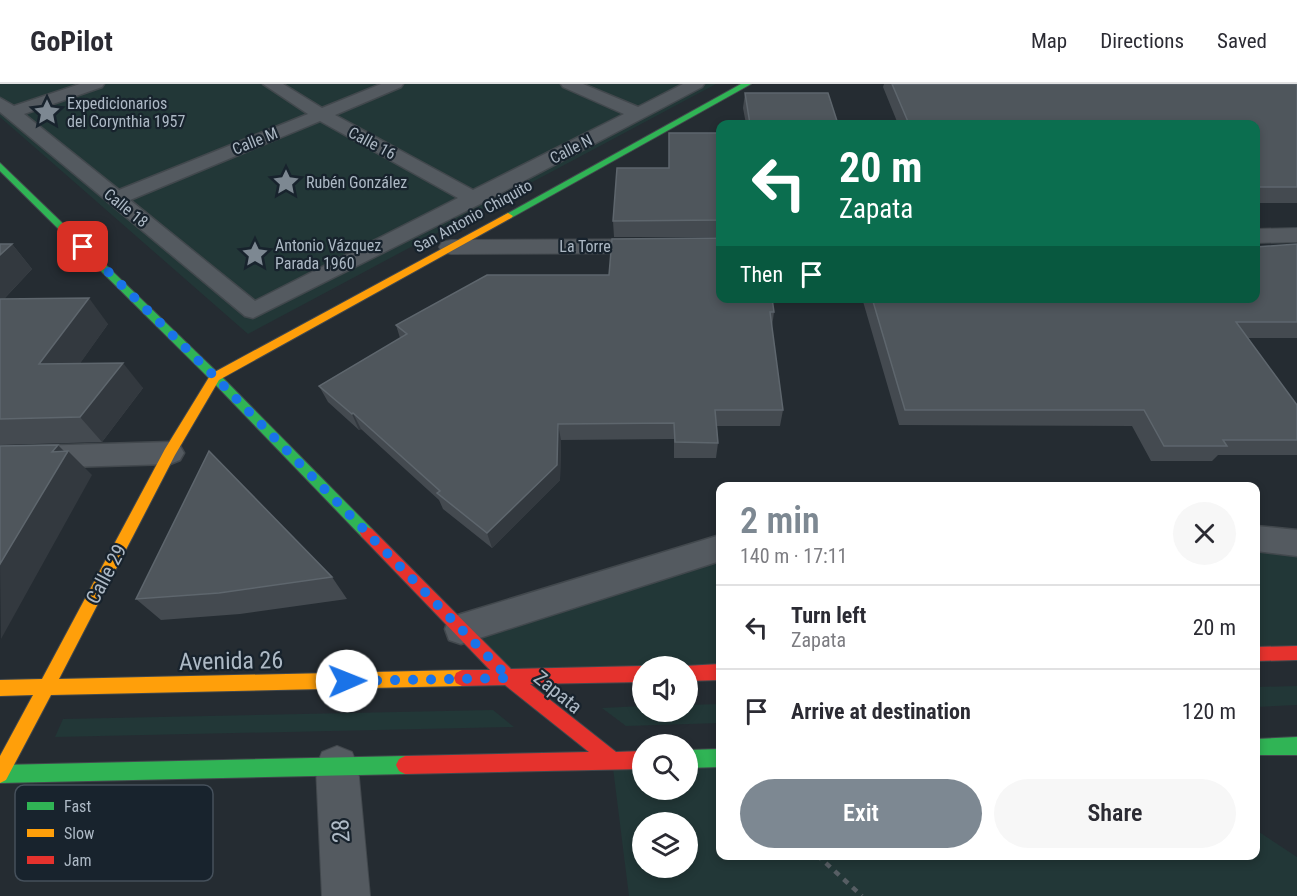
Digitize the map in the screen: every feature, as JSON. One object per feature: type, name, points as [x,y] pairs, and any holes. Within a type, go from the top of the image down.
[{"type":"main road","name":"San Antonio Chiquito","points":[[215,377],[747,84]]},
{"type":"main road","name":"Zapata","points":[[0,166],[215,377],[509,678],[612,760]]},
{"type":"main road","points":[[0,183],[16,183]]},
{"type":"main road","name":"Calle 29","points":[[0,774],[170,453],[215,377]]},
{"type":"main road","points":[[1260,654],[1297,653]]},
{"type":"main road","points":[[698,673],[716,672]]},
{"type":"main road","name":"Avenida 26","points":[[0,688],[632,674]]},
{"type":"main road","points":[[1260,747],[1297,746]]},
{"type":"main road","points":[[698,759],[716,758]]},
{"type":"main road","points":[[0,774],[632,760]]},
{"type":"street","points":[[1260,236],[1297,235]]},
{"type":"street","name":"La Torre","points":[[451,247],[716,246]]},
{"type":"street","name":"28","points":[[337,767],[346,896]]},
{"type":"lane","points":[[6,107],[96,84]]},
{"type":"lane","name":"Calle 16","points":[[271,84],[320,114],[475,199]]},
{"type":"lane","name":"Calle M","points":[[115,199],[395,84]]},
{"type":"lane","points":[[569,84],[639,114]]},
{"type":"lane","name":"Calle N","points":[[253,311],[696,84]]},
{"type":"lane","name":"Calle 18","points":[[6,107],[253,311]]},
{"type":"lane","points":[[654,136],[687,136]]},
{"type":"lane","points":[[0,458],[170,453]]},
{"type":"lane","points":[[1260,539],[1297,543]]},
{"type":"lane","points":[[461,629],[716,549]]},
{"type":"path","points":[[822,860],[862,896]]},
{"type":"green space","points":[[0,84],[716,84],[248,334],[0,117]]},
{"type":"green space","points":[[1260,539],[1297,543],[1297,653],[1260,654]]},
{"type":"green space","points":[[716,549],[716,672],[698,669],[698,656],[632,656],[632,668],[509,678],[461,629]]},
{"type":"green space","points":[[1297,686],[1297,705],[1260,707],[1260,687]]},
{"type":"green space","points":[[716,704],[716,723],[626,726],[602,708],[632,706],[632,722],[698,722],[698,705]]},
{"type":"green space","points":[[493,710],[514,727],[55,737],[63,719]]},
{"type":"green space","points":[[716,758],[716,860],[1260,860],[1260,833],[1297,857],[1297,896],[629,896],[612,760],[632,760],[632,800],[698,800],[698,759]]},
{"type":"building","points":[[892,84],[1297,84],[1297,187],[1260,187],[1260,120],[907,120]]},
{"type":"building","points":[[745,93],[828,93],[837,120],[749,120]]},
{"type":"building","points":[[669,133],[716,133],[716,220],[613,221],[617,168],[669,168]]},
{"type":"building","points":[[716,238],[716,303],[773,303],[774,312],[770,312],[783,410],[715,410],[718,443],[675,442],[674,423],[558,424],[557,465],[487,533],[437,493],[440,491],[353,413],[319,386],[407,334],[396,325],[487,275],[609,275],[612,239]]},
{"type":"building","points":[[0,244],[12,244],[0,255]]},
{"type":"building","points":[[1297,244],[1297,322],[1236,322],[1297,405],[1297,440],[1223,440],[1227,446],[1164,446],[1144,410],[905,410],[873,303],[1260,303],[1260,247]]},
{"type":"building","points":[[89,298],[39,364],[123,363],[80,417],[0,419],[0,299]]},
{"type":"building","points":[[58,445],[52,452],[68,451],[0,564],[0,446]]},
{"type":"building","points":[[209,451],[332,577],[219,593],[136,599]]},
{"type":"traffic: fast","points":[[508,216],[747,84]]},
{"type":"traffic: fast","points":[[0,166],[215,377],[367,533]]},
{"type":"traffic: fast","points":[[1260,747],[1297,746]]},
{"type":"traffic: fast","points":[[698,759],[716,758]]},
{"type":"traffic: fast","points":[[0,774],[405,765]]},
{"type":"traffic: slow","points":[[215,377],[508,216]]},
{"type":"traffic: slow","points":[[0,774],[170,453],[215,377]]},
{"type":"traffic: slow","points":[[0,688],[462,678]]},
{"type":"traffic: jam","points":[[367,533],[509,678],[612,760]]},
{"type":"traffic: jam","points":[[1260,654],[1297,653]]},
{"type":"traffic: jam","points":[[698,673],[716,672]]},
{"type":"traffic: jam","points":[[462,678],[632,674]]},
{"type":"traffic: jam","points":[[405,765],[632,760]]},
{"type":"place","name":"Expedicionarios del Corynthia 1957","points":[[47,112]]},
{"type":"place","name":"Rubén González","points":[[286,182]]},
{"type":"place","name":"Antonio Vázquez Parada 1960","points":[[255,254]]},
{"type":"route","points":[[83,247],[215,377],[509,678],[347,681]]}]
